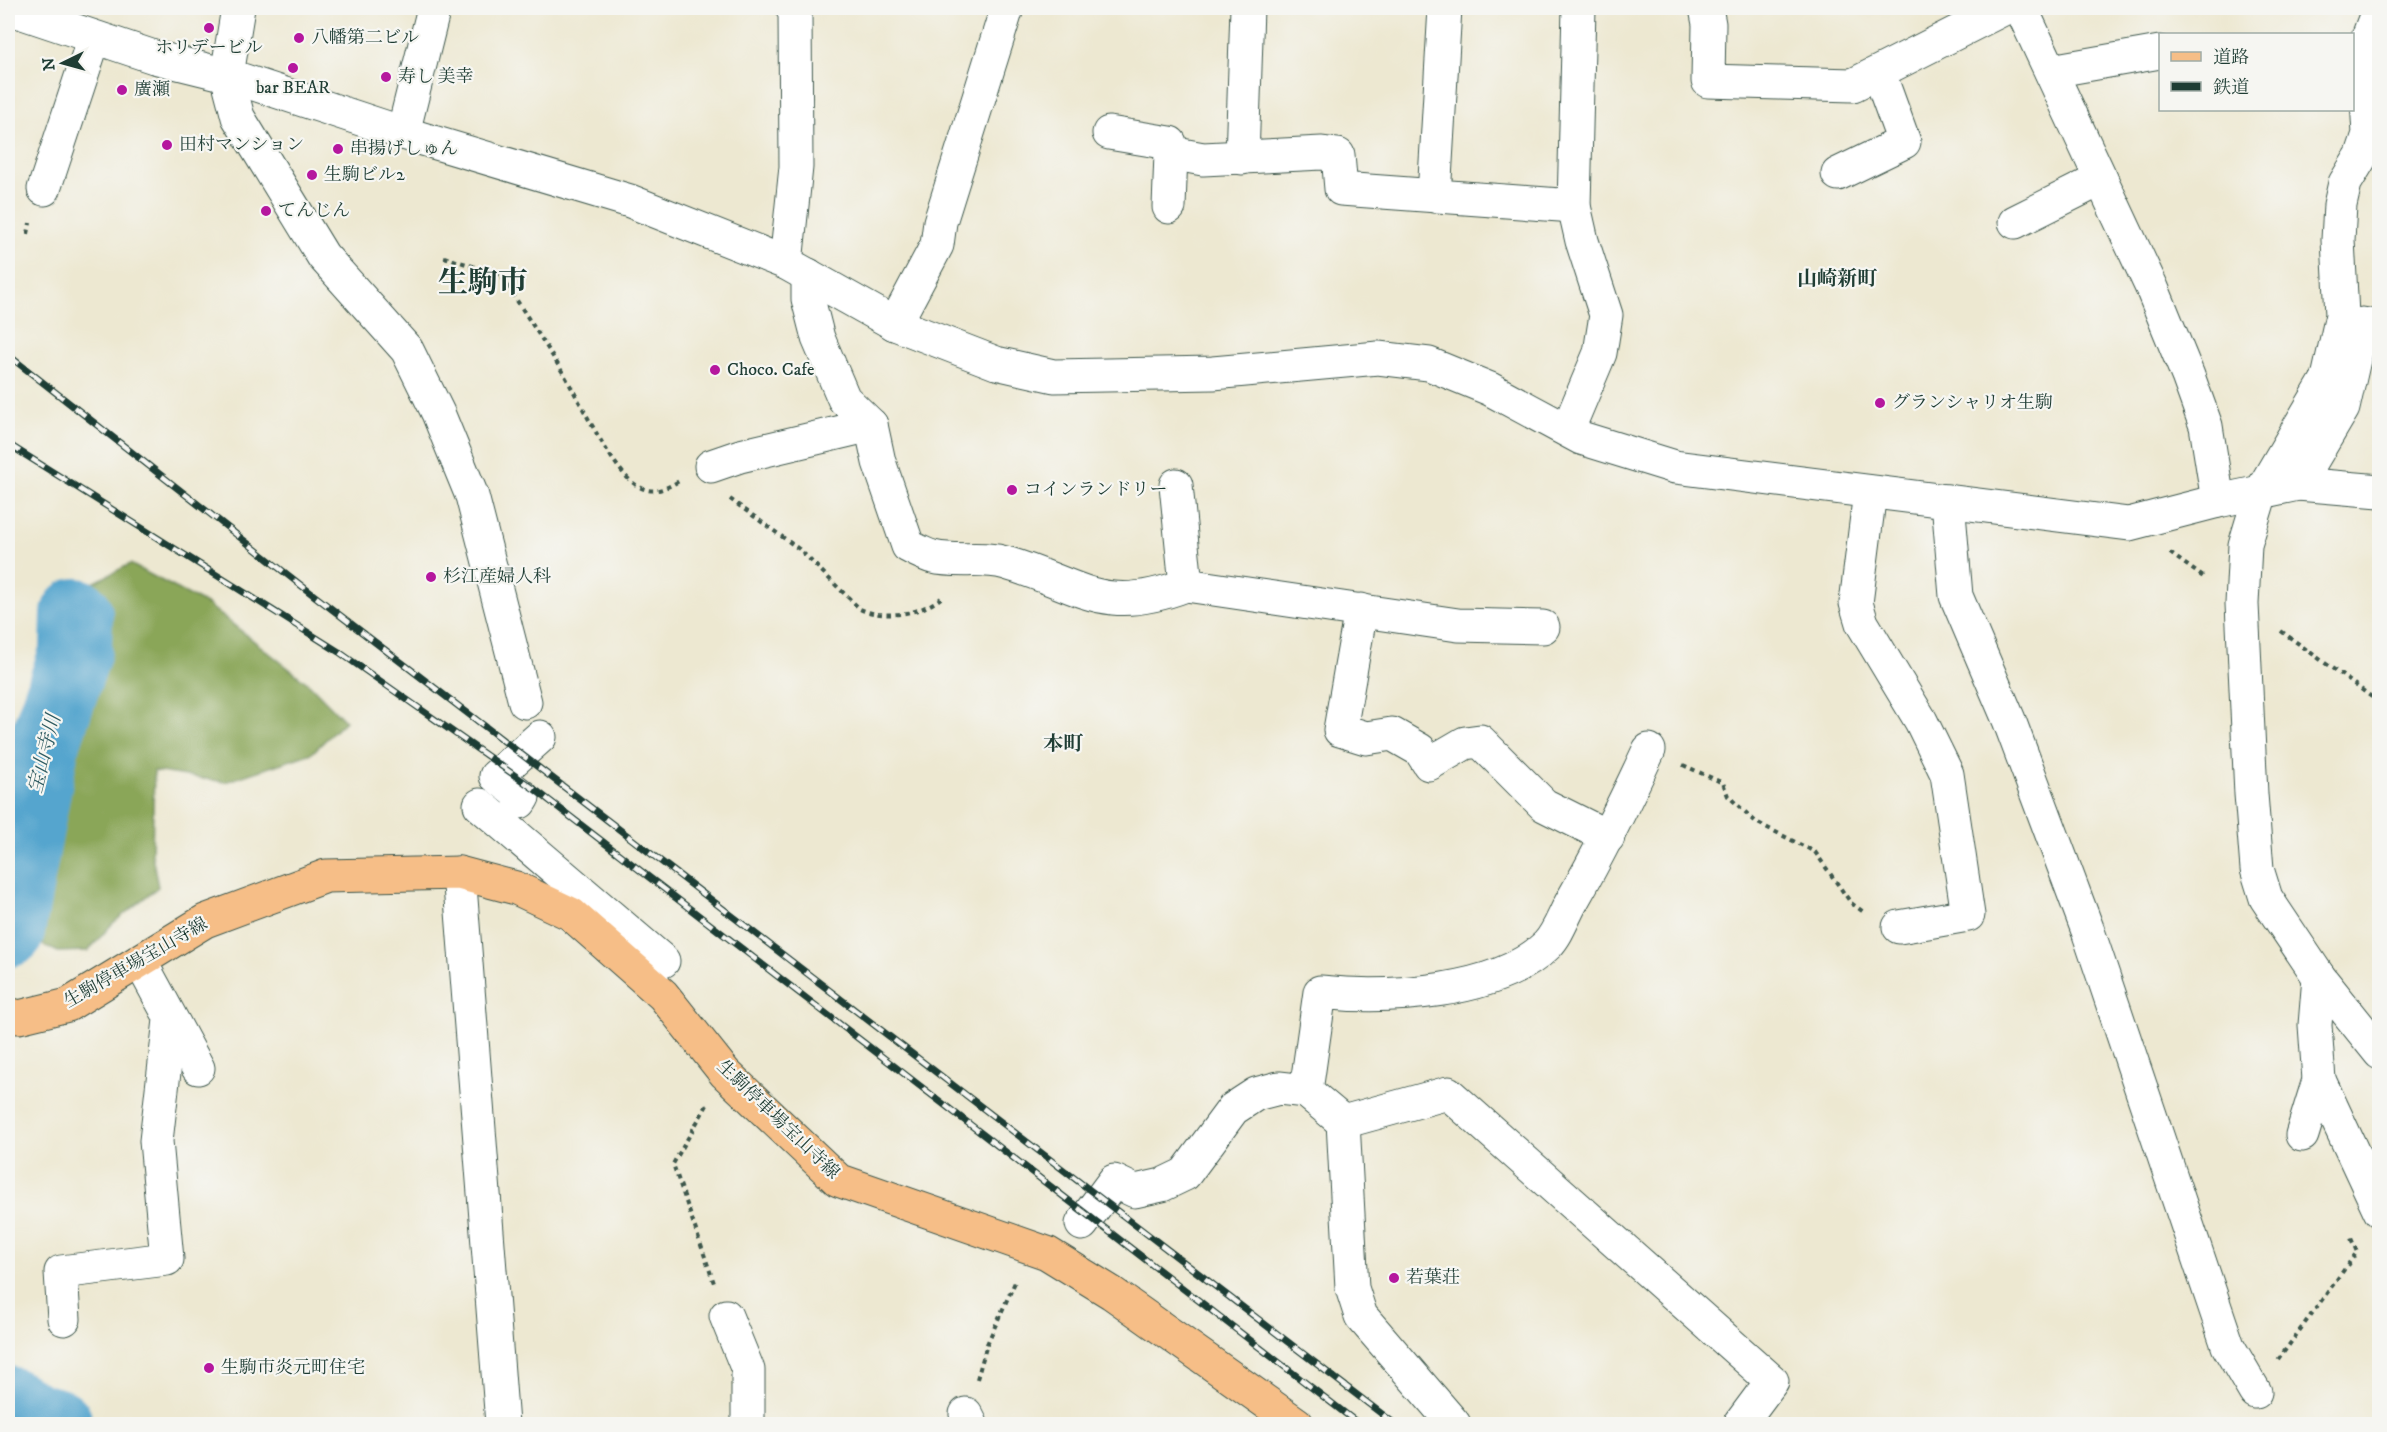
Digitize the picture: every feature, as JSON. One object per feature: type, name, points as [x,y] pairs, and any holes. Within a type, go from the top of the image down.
[{"type":"main road","name":"生駒停車場宝山寺線","points":[[8,1014],[19,1017],[68,1005],[204,921],[326,876],[459,873],[516,888],[571,914],[663,995],[725,1073],[838,1180],[1040,1247],[1121,1299],[1297,1425]]},
{"type":"street","points":[[8,8],[94,38],[227,75],[403,133],[630,201],[797,269],[895,324],[996,363],[1054,376],[1213,373],[1378,358],[1429,364],[1490,389],[1581,438],[1675,467],[2129,524],[2218,501],[2298,484],[2379,491]]},
{"type":"street","points":[[237,8],[227,75],[238,117],[323,256],[407,350],[438,412],[472,496],[525,702]]},
{"type":"street","points":[[403,133],[434,8]]},
{"type":"street","points":[[792,8],[795,12],[797,269],[818,338],[844,399],[871,425],[879,462],[908,546],[933,557],[1004,562],[1093,596],[1124,600],[1159,595],[1185,585],[1458,625],[1543,627]]},
{"type":"street","points":[[895,324],[937,245],[940,222],[1007,8]]},
{"type":"street","points":[[1242,158],[1247,8]]},
{"type":"street","points":[[1434,196],[1444,8]]},
{"type":"street","points":[[1568,429],[1600,353],[1606,315],[1582,241],[1574,206],[1579,8]]},
{"type":"street","points":[[1706,8],[1709,24],[1708,81],[1853,85],[2005,8]]},
{"type":"street","points":[[2021,8],[2152,288],[2188,376],[2206,426],[2218,501]]},
{"type":"street","points":[[2379,8],[2368,37],[2365,69],[2369,134],[2362,155],[2345,183],[2340,205],[2338,240],[2342,315],[2328,378],[2260,492],[2245,545],[2242,604],[2257,869],[2266,898],[2319,977],[2379,1053]]},
{"type":"street","points":[[44,189],[94,38]]},
{"type":"street","points":[[2051,71],[2159,52]]},
{"type":"street","points":[[1838,174],[1904,142],[1878,73]]},
{"type":"street","points":[[1109,133],[1170,143],[1169,207]]},
{"type":"street","points":[[1171,153],[1203,159],[1322,153],[1338,155],[1341,189],[1574,206]]},
{"type":"street","points":[[2015,222],[2101,179]]},
{"type":"street","points":[[2298,484],[2343,408],[2362,324],[2379,327]]},
{"type":"street","points":[[711,466],[740,456],[871,425]]},
{"type":"street","points":[[1176,485],[1185,585]]},
{"type":"street","points":[[1870,492],[1856,603],[1862,623],[1921,721],[1947,774],[1968,915],[1899,927]]},
{"type":"street","points":[[1948,501],[1956,596],[2009,720],[2088,931],[2228,1346],[2255,1392]]},
{"type":"street","points":[[1361,610],[1340,730],[1366,738],[1392,734],[1420,750],[1429,764],[1464,742],[1480,741],[1544,805],[1608,837]]},
{"type":"street","points":[[520,802],[524,797],[496,776],[540,737]]},
{"type":"street","points":[[1306,1090],[1320,992],[1364,996],[1412,992],[1495,978],[1526,963],[1549,943],[1608,837],[1649,750]]},
{"type":"street","points":[[480,805],[663,961]]},
{"type":"street","points":[[459,873],[502,1425]]},
{"type":"street","points":[[140,961],[198,1068]]},
{"type":"street","points":[[2319,977],[2314,1025],[2319,1080],[2379,1211]]},
{"type":"street","points":[[64,1319],[61,1272],[167,1259],[156,1141],[170,1020]]},
{"type":"street","points":[[2302,1135],[2319,1080]]},
{"type":"street","points":[[1082,1224],[1114,1181],[1136,1191],[1162,1185],[1185,1174],[1233,1109],[1256,1094],[1279,1089],[1306,1090],[1343,1122],[1352,1288],[1361,1316],[1454,1425]]},
{"type":"street","points":[[1343,1122],[1448,1093],[1772,1381],[1740,1425]]},
{"type":"street","points":[[726,1316],[748,1370],[748,1425]]},
{"type":"path","points":[[444,257],[501,275],[600,438],[621,470],[635,484],[650,491],[662,490],[711,466],[717,489],[799,549],[860,609],[871,614],[916,611],[930,606],[942,597],[945,590],[948,558]]},
{"type":"path","points":[[1649,750],[1723,783],[1728,796],[1756,822],[1815,852],[1851,903],[1869,916],[1899,927]]},
{"type":"path","points":[[725,1073],[673,1164],[726,1316]]},
{"type":"path","points":[[2255,1392],[2357,1252],[2347,1231]]},
{"type":"path","points":[[968,1420],[987,1344],[1040,1247]]},
{"type":"green space","points":[[130,564],[208,605],[310,685],[345,721],[312,753],[225,782],[154,771],[152,855],[158,887],[112,924],[88,951],[58,952],[24,936],[24,884],[42,793],[33,668],[73,593]]},
{"type":"waterway","name":"宝山寺川","points":[[9,931],[43,747],[76,650],[77,614]]},
{"type":"waterway","name":"宝山寺川","points":[[8,1402],[34,1418],[57,1424]]},
{"type":"railway","points":[[8,355],[307,590],[1395,1424]]},
{"type":"railway","points":[[8,444],[339,652],[537,791],[1359,1424]]},
{"type":"place","name":"ホリデービル","points":[[209,28]]},
{"type":"place","name":"八幡第二ビル","points":[[299,38]]},
{"type":"place","name":"bar BEAR","points":[[293,68]]},
{"type":"place","name":"寿し 美幸","points":[[386,77]]},
{"type":"place","name":"廣瀬","points":[[122,90]]},
{"type":"place","name":"田村マンション","points":[[167,145]]},
{"type":"place","name":"串揚げしゅん","points":[[338,149]]},
{"type":"place","name":"生駒ビル2","points":[[312,175]]},
{"type":"place","name":"てんじん","points":[[266,211]]},
{"type":"place","name":"Choco. Cafe","points":[[715,370]]},
{"type":"place","name":"グランシャリオ生駒","points":[[1880,403]]},
{"type":"place","name":"コインランドリー","points":[[1012,490]]},
{"type":"place","name":"杉江産婦人科","points":[[431,577]]},
{"type":"place","name":"若葉荘","points":[[1394,1278]]},
{"type":"place","name":"生駒市炎元町住宅","points":[[209,1368]]},
{"type":"district","name":"山崎新町","points":[[1837,279]]},
{"type":"district","name":"生駒市","points":[[483,283]]},
{"type":"district","name":"本町","points":[[1063,744]]}]
